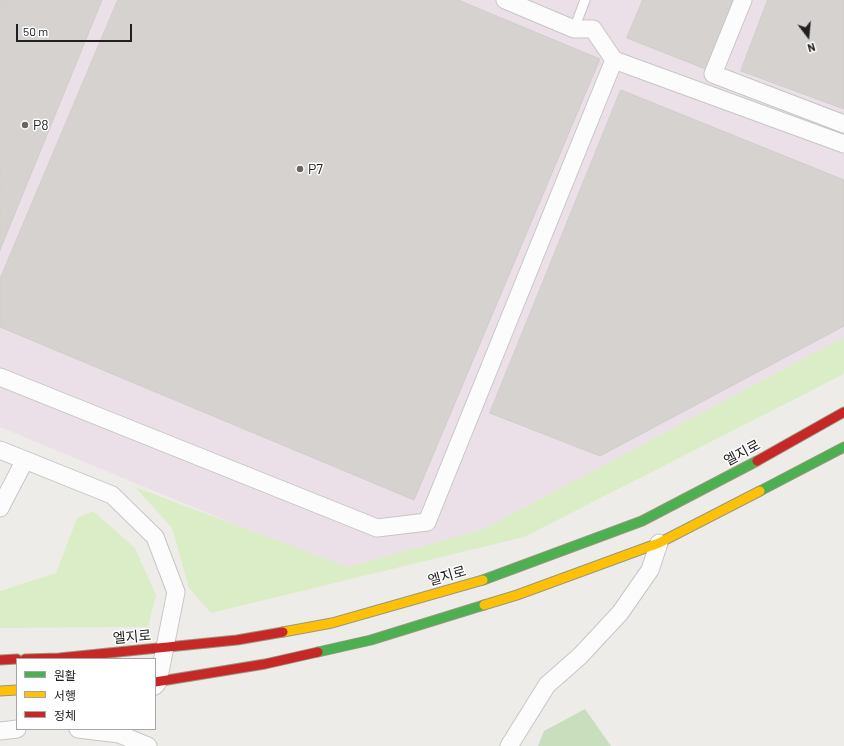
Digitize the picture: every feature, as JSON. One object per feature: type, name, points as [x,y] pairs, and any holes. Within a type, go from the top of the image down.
[{"type":"main road","name":"엘지로","points":[[59,658],[238,640],[332,623],[480,581],[642,520],[767,456],[844,412]]},
{"type":"main road","points":[[156,683],[265,664],[371,640],[517,595],[659,543],[844,447]]},
{"type":"main road","points":[[0,660],[16,659]]},
{"type":"main road","points":[[0,691],[16,690]]},
{"type":"street","points":[[505,0],[574,29],[593,29],[614,60],[844,144]]},
{"type":"street","points":[[743,0],[713,74],[844,124]]},
{"type":"street","points":[[0,377],[376,528],[427,522],[614,60]]},
{"type":"street","points":[[0,450],[112,496],[155,537],[176,592],[165,648],[156,683]]},
{"type":"street","points":[[0,508],[25,460]]},
{"type":"street","points":[[509,746],[546,685],[580,656],[620,613],[650,570],[659,543]]},
{"type":"street","points":[[0,731],[16,728]]},
{"type":"street","points":[[84,730],[117,736],[148,746]]},
{"type":"lane","points":[[574,29],[585,0]]},
{"type":"shaded area","points":[[0,0],[844,0],[844,344],[454,545],[349,572],[0,427]]},
{"type":"green space","points":[[844,337],[844,374],[524,537],[211,613],[189,588],[172,528],[135,487],[348,567],[484,529]]},
{"type":"green space","points":[[93,511],[135,548],[156,595],[148,627],[0,628],[0,591],[56,573],[77,518]]},
{"type":"green space","points":[[585,709],[611,746],[538,746],[544,731]]},
{"type":"building","name":"P8","points":[[0,0],[102,0],[0,250]]},
{"type":"building","name":"P7","points":[[118,0],[458,0],[600,59],[414,500],[0,327],[0,279]]},
{"type":"building","points":[[643,0],[736,0],[708,70],[627,38]]},
{"type":"building","points":[[768,0],[844,0],[844,109],[741,71]]},
{"type":"building","points":[[621,90],[844,180],[844,326],[600,456],[490,413]]},
{"type":"traffic: fast","points":[[760,491],[844,447]]},
{"type":"traffic: fast","points":[[483,580],[642,521],[757,461]]},
{"type":"traffic: fast","points":[[318,652],[371,640],[484,605]]},
{"type":"traffic: slow","points":[[484,605],[517,595],[659,543],[760,491]]},
{"type":"traffic: slow","points":[[283,632],[332,623],[483,580]]},
{"type":"traffic: slow","points":[[0,691],[16,690]]},
{"type":"traffic: jam","points":[[757,461],[844,412]]},
{"type":"traffic: jam","points":[[59,658],[237,640],[283,632]]},
{"type":"traffic: jam","points":[[156,682],[265,664],[318,652]]},
{"type":"traffic: jam","points":[[0,660],[16,659]]},
{"type":"place","name":"P8","points":[[25,125]]},
{"type":"place","name":"P7","points":[[300,169]]}]
